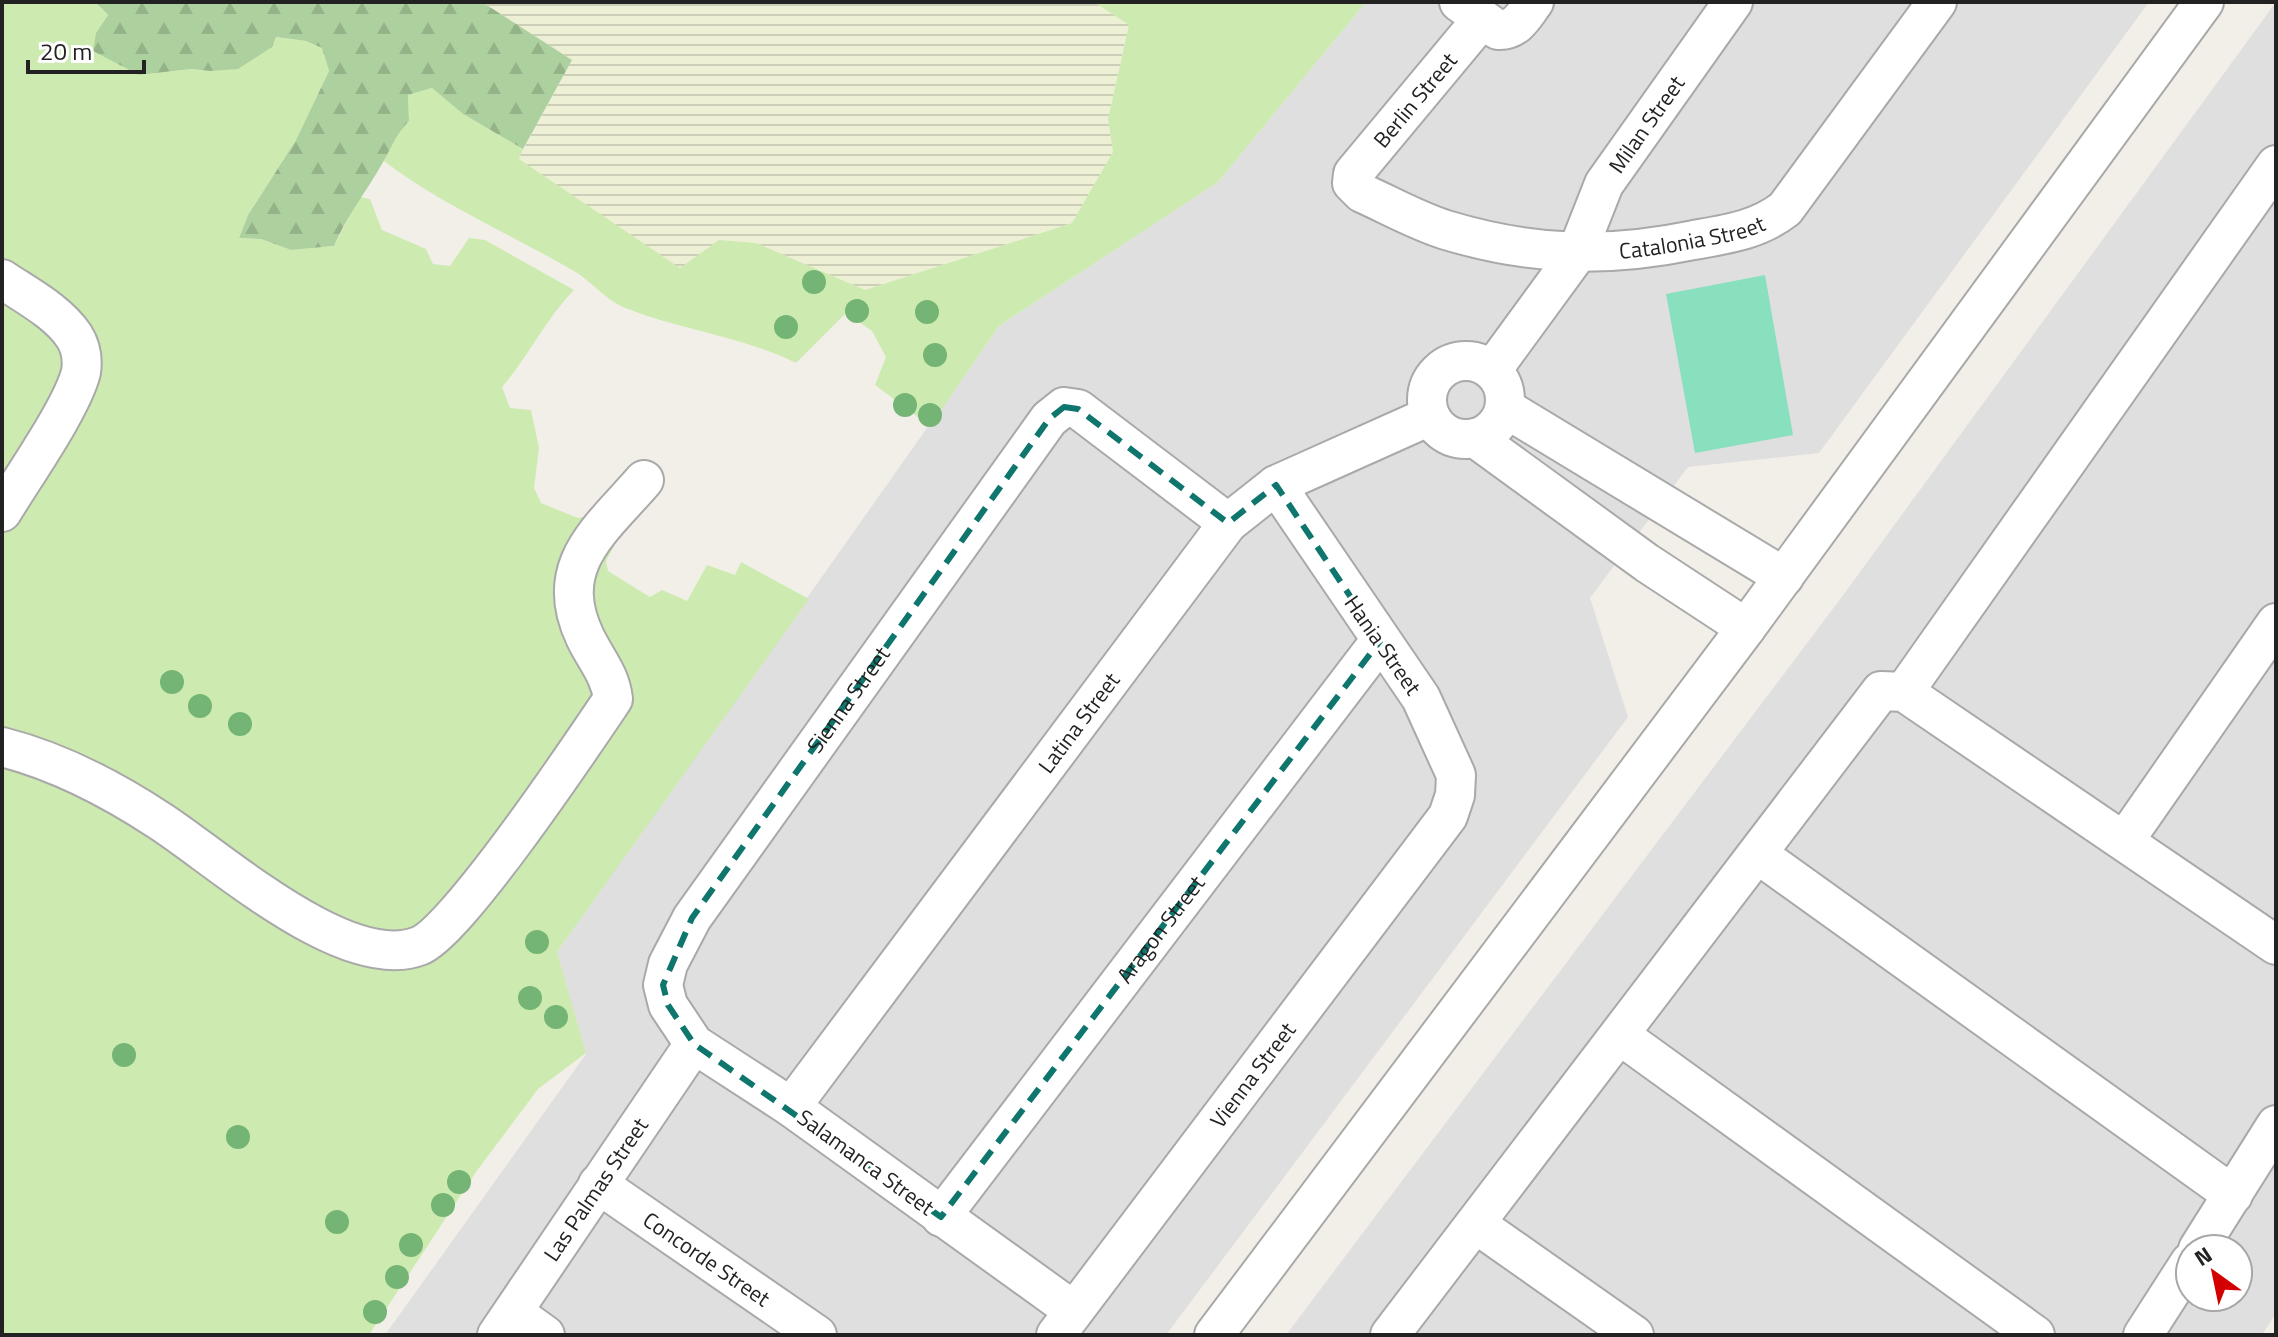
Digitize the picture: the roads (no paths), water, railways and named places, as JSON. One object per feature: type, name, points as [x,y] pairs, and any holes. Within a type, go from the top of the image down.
[{"type":"street","name":"Berlin Street","points":[[1352,183],[1353,174],[1480,17],[1514,28],[1534,2]]},
{"type":"street","name":"Milan Street","points":[[1492,370],[1576,255],[1604,184],[1733,2]]},
{"type":"street","name":"Catalonia Street","points":[[1352,183],[1362,193],[1444,229],[1576,255],[1656,248],[1752,229],[1769,222],[1785,209],[1937,2]]},
{"type":"street","points":[[1214,1335],[1784,577],[2204,2]]},
{"type":"street","points":[[1904,692],[2276,165]]},
{"type":"street","points":[[2,279],[60,319],[76,338],[83,357],[80,374],[69,398],[2,512]]},
{"type":"street","points":[[1475,438],[1496,424],[1505,408],[1504,389],[1492,370],[1467,360],[1442,369],[1427,391],[1430,416],[1449,435],[1475,438],[1746,628]]},
{"type":"street","name":"Sienna Street","points":[[668,1005],[663,985],[668,964],[692,918],[1049,419],[1064,407],[1078,409],[1228,523]]},
{"type":"street","points":[[1505,408],[1784,577]]},
{"type":"street","name":"Latina Street","points":[[791,1107],[1228,523],[1276,485],[1430,416]]},
{"type":"street","points":[[2,747],[27,754],[110,792],[159,820],[236,877],[310,923],[353,943],[391,950],[421,946],[473,891],[565,769],[613,699],[610,680],[584,636],[574,596],[575,570],[584,551],[644,480]]},
{"type":"street","name":"Hania Street","points":[[1276,485],[1421,698],[1456,775],[1455,795],[1448,816]]},
{"type":"street","points":[[1612,536],[1640,491]]},
{"type":"street","points":[[1688,589],[1720,539]]},
{"type":"street","points":[[2125,840],[2276,623]]},
{"type":"street","name":"Aragon Street","points":[[941,1217],[1380,641]]},
{"type":"street","points":[[1390,1335],[1759,855],[1875,696],[1889,689],[1904,692],[2276,945]]},
{"type":"street","name":"Vienna Street","points":[[1065,1323],[1448,816]]},
{"type":"street","points":[[1759,855],[2233,1195]]},
{"type":"street","name":"Salamanca Street","points":[[668,1005],[694,1044],[791,1107],[941,1217],[1065,1323]]},
{"type":"street","points":[[1621,1036],[2035,1335]]},
{"type":"street","name":"Las Palmas Street","points":[[505,1324],[694,1044]]},
{"type":"street","points":[[2208,1233],[2276,1125]]},
{"type":"street","name":"Concorde Street","points":[[598,1184],[817,1335]]},
{"type":"street","points":[[1476,1224],[1634,1335]]},
{"type":"street","points":[[2143,1335],[2174,1287]]},
{"type":"street","points":[[505,1324],[545,1335]]}]
